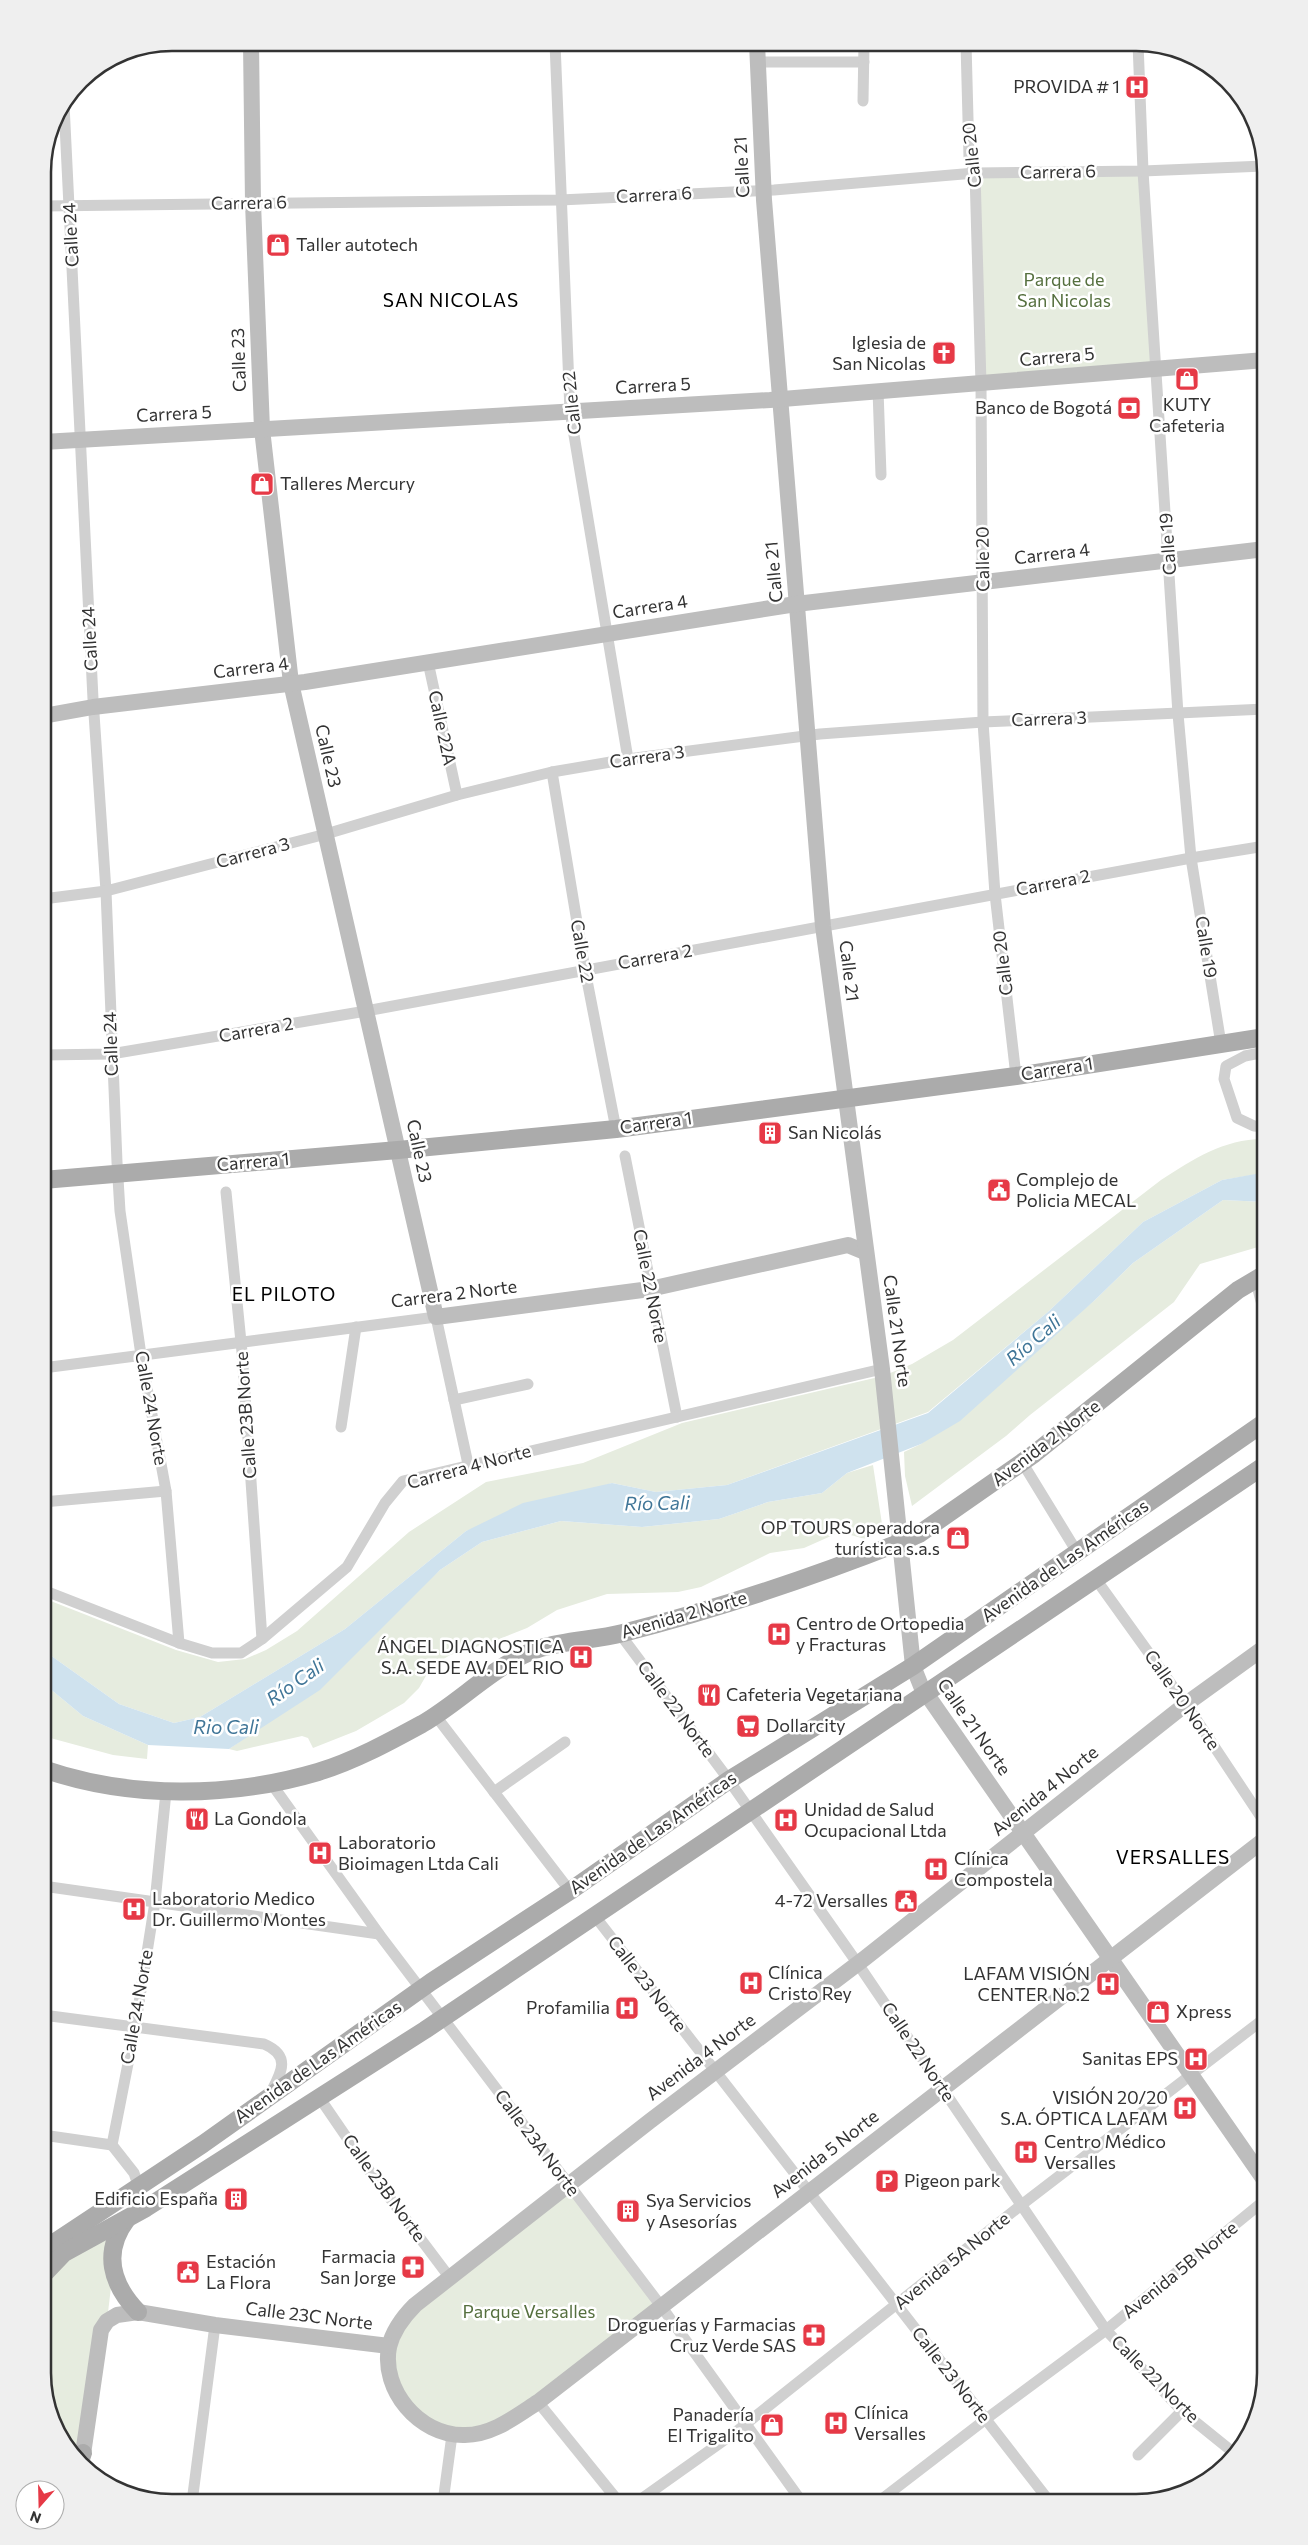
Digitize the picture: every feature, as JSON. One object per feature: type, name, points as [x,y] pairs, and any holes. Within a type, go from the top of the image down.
[{"type":"main road","name":"Calle 23","points":[[251,51],[253,202],[262,429],[291,683],[436,1317]]},
{"type":"main road","name":"Calle 21","points":[[757,52],[763,190],[796,604],[809,735],[823,926],[846,1096]]},
{"type":"main road","name":"Carrera 5","points":[[52,442],[780,399],[1257,361]]},
{"type":"main road","name":"Carrera 4","points":[[52,714],[93,707],[291,683],[796,604],[1257,550]]},
{"type":"main road","name":"Carrera 1","points":[[52,1179],[398,1150],[616,1129],[846,1096],[1016,1076],[1257,1038]]},
{"type":"main road","name":"Calle 21 Norte","points":[[846,1096],[882,1369],[913,1666],[926,1693],[1257,2168]]},
{"type":"main road","points":[[862,1225],[848,1245],[866,1252]]},
{"type":"main road","name":"Carrera 2 Norte","points":[[436,1317],[650,1289],[848,1245]]},
{"type":"main road","name":"Avenida 2 Norte","points":[[51,1771],[113,1786],[166,1792],[224,1790],[271,1783],[320,1771],[365,1754],[435,1715],[510,1664],[541,1648],[620,1634],[745,1599],[901,1542],[919,1534],[1022,1462],[1257,1278]]},
{"type":"main road","name":"Avenida de Las Américas","points":[[51,2242],[203,2144],[422,1989],[570,1891],[729,1780],[913,1666],[1257,1428]]},
{"type":"main road","name":"Avenida de Las Américas","points":[[51,2266],[64,2253],[129,2217],[443,2017],[1257,1471]]},
{"type":"main road","name":"Avenida 4 Norte","points":[[389,2346],[404,2317],[450,2278],[715,2071],[858,1964],[1186,1704],[1257,1653]]},
{"type":"main road","name":"Avenida 5 Norte","points":[[452,2435],[464,2436],[489,2431],[538,2402],[941,2087],[1257,1846]]},
{"type":"main road","points":[[129,2217],[117,2236],[112,2268],[117,2286],[125,2299],[138,2312]]},
{"type":"main road","name":"Calle 23C Norte","points":[[83,2454],[101,2330],[107,2321],[117,2315],[138,2312],[215,2325],[389,2346],[388,2363],[391,2380],[398,2396],[408,2410],[421,2422],[436,2430],[452,2435]]},
{"type":"street","name":"Calle 22","points":[[556,51],[560,200],[570,411],[628,760]]},
{"type":"street","points":[[863,101],[864,52]]},
{"type":"street","name":"Calle 20","points":[[966,52],[969,156],[975,173],[981,384],[984,582],[983,722],[995,894],[1016,1076]]},
{"type":"street","name":"Calle 19","points":[[1138,52],[1143,171],[1178,714],[1191,858],[1221,1044]]},
{"type":"street","points":[[758,62],[864,62]]},
{"type":"street","name":"Calle 24","points":[[65,117],[93,707],[106,891],[111,1054],[118,1174]]},
{"type":"street","name":"Carrera 6","points":[[52,206],[253,202],[560,200],[763,190],[975,173],[1143,171],[1257,166]]},
{"type":"street","points":[[878,390],[881,475]]},
{"type":"street","name":"Calle 22A","points":[[428,662],[457,795]]},
{"type":"street","name":"Carrera 3","points":[[52,898],[106,891],[326,834],[457,795],[552,772],[628,760],[809,735],[983,722],[1257,710]]},
{"type":"street","name":"Calle 22","points":[[552,772],[585,970],[616,1129]]},
{"type":"street","name":"Carrera 2","points":[[52,1055],[111,1054],[366,1011],[1191,858],[1257,847]]},
{"type":"street","points":[[1257,1054],[1245,1056],[1226,1066],[1224,1079],[1237,1118],[1257,1126]]},
{"type":"street","name":"Calle 22 Norte","points":[[625,1156],[676,1417]]},
{"type":"street","name":"Calle 24 Norte","points":[[118,1174],[120,1211],[141,1355],[166,1491],[179,1643]]},
{"type":"street","name":"Calle 23B Norte","points":[[226,1192],[241,1342],[262,1639]]},
{"type":"street","name":"Carrera 2 Norte","points":[[51,1367],[436,1317]]},
{"type":"street","name":"Calle 23","points":[[436,1317],[468,1464]]},
{"type":"street","points":[[341,1427],[356,1327]]},
{"type":"street","name":"Carrera 4 Norte","points":[[51,1593],[212,1654],[241,1653],[262,1639],[347,1567],[384,1503],[403,1481],[468,1464],[882,1369]]},
{"type":"street","points":[[454,1400],[528,1384]]},
{"type":"street","points":[[1022,1462],[1077,1552]]},
{"type":"street","points":[[51,1501],[166,1491]]},
{"type":"street","name":"Calle 20 Norte","points":[[1095,1578],[1186,1704],[1257,1810]]},
{"type":"street","name":"Calle 22 Norte","points":[[620,1634],[729,1780],[858,1964],[1020,2206],[1106,2330],[1182,2412],[1229,2449]]},
{"type":"street","points":[[435,1715],[570,1891]]},
{"type":"street","points":[[494,1792],[565,1742]]},
{"type":"street","name":"Calle 23A Norte","points":[[271,1783],[379,1934],[661,2306],[796,2494]]},
{"type":"street","name":"Calle 24 Norte","points":[[112,2145],[135,2028],[155,1902],[166,1792]]},
{"type":"street","points":[[51,1887],[379,1934]]},
{"type":"street","name":"Calle 23 Norte","points":[[594,1916],[1044,2494]]},
{"type":"street","points":[[51,2016],[255,2042],[272,2047],[282,2058],[282,2067],[268,2098]]},
{"type":"street","name":"Avenida 5A Norte","points":[[649,2493],[746,2424],[1020,2206],[1257,2025]]},
{"type":"street","name":"Calle 23B Norte","points":[[319,2097],[371,2173],[450,2278]]},
{"type":"street","points":[[51,2136],[112,2145],[134,2173],[138,2185]]},
{"type":"street","name":"Avenida 5B Norte","points":[[889,2494],[1106,2330],[1257,2207]]},
{"type":"street","points":[[193,2493],[215,2325]]},
{"type":"street","points":[[538,2402],[611,2493]]},
{"type":"street","points":[[1138,2455],[1182,2412]]},
{"type":"street","points":[[444,2493],[452,2435]]},
{"type":"green space","name":"Parque de San Nicolas","points":[[1143,171],[1155,368],[981,384],[975,173]]},
{"type":"green space","points":[[1257,1140],[1257,1174],[1222,1180],[1143,1222],[1049,1311],[928,1412],[727,1485],[656,1492],[612,1483],[466,1531],[345,1629],[200,1717],[174,1723],[119,1704],[51,1656],[51,1601],[176,1650],[218,1662],[245,1659],[266,1650],[297,1631],[409,1532],[486,1482],[583,1463],[682,1423],[883,1376],[912,1364],[953,1340],[1173,1172],[1210,1151],[1237,1142]]},
{"type":"green space","points":[[1223,1200],[1257,1202],[1257,1247],[1200,1264],[1174,1302],[1006,1436],[912,1506],[905,1476],[904,1452],[921,1444],[1095,1300],[1133,1263]]},
{"type":"green space","points":[[873,1465],[882,1524],[865,1539],[840,1532],[804,1548],[770,1553],[701,1587],[678,1592],[607,1594],[557,1610],[527,1628],[492,1642],[450,1655],[431,1667],[419,1688],[404,1703],[356,1731],[313,1748],[308,1738],[302,1736],[237,1751],[229,1749],[280,1714],[440,1570],[482,1542],[561,1521],[642,1527],[719,1519],[768,1502],[822,1493],[847,1473]]},
{"type":"green space","points":[[51,1690],[83,1716],[148,1745],[147,1759],[113,1755],[51,1738]]},
{"type":"green space","name":"Parque Versalles","points":[[568,2185],[661,2306],[489,2431],[436,2430],[391,2380],[397,2328]]},
{"type":"green space","points":[[117,2236],[107,2321],[81,2452],[67,2433],[60,2419],[52,2389],[51,2267],[64,2253]]},
{"type":"water","name":"Rio Cali","points":[[1257,1174],[1257,1202],[1223,1200],[1133,1263],[1095,1300],[960,1421],[921,1444],[847,1473],[822,1493],[768,1502],[719,1519],[642,1527],[561,1521],[482,1542],[440,1570],[320,1690],[229,1749],[148,1745],[83,1716],[51,1690],[51,1656],[119,1704],[174,1723],[200,1717],[345,1629],[466,1531],[523,1503],[612,1483],[656,1492],[727,1485],[928,1413],[1049,1311],[1143,1222],[1222,1180]]},
{"type":"place","name":"PROVIDA # 1","points":[[1137,87]]},
{"type":"place","name":"Taller autotech","points":[[278,245]]},
{"type":"place","name":"Iglesia de San Nicolas","points":[[944,353]]},
{"type":"place","name":"KUTY Cafeteria","points":[[1187,379]]},
{"type":"place","name":"Banco de Bogotá","points":[[1129,408]]},
{"type":"place","name":"Talleres Mercury","points":[[262,484]]},
{"type":"place","name":"San Nicolás","points":[[770,1133]]},
{"type":"place","name":"Complejo de Policia MECAL","points":[[999,1190]]},
{"type":"place","name":"OP TOURS operadora turística s.a.s","points":[[958,1538]]},
{"type":"place","name":"Centro de Ortopedia y Fracturas","points":[[779,1634]]},
{"type":"place","name":"ÁNGEL DIAGNOSTICA S.A. SEDE AV. DEL RIO","points":[[581,1657]]},
{"type":"place","name":"Cafeteria Vegetariana","points":[[709,1695]]},
{"type":"place","name":"Dollarcity","points":[[748,1726]]},
{"type":"place","name":"La Gondola","points":[[197,1819]]},
{"type":"place","name":"Unidad de Salud Ocupacional Ltda","points":[[786,1820]]},
{"type":"place","name":"Laboratorio Bioimagen Ltda Cali","points":[[320,1853]]},
{"type":"place","name":"Clínica Compostela","points":[[936,1869]]},
{"type":"place","name":"4-72 Versalles","points":[[906,1901]]},
{"type":"place","name":"Laboratorio Medico Dr. Guillermo Montes","points":[[134,1909]]},
{"type":"place","name":"Clínica Cristo Rey","points":[[751,1983]]},
{"type":"place","name":"LAFAM VISIÓN CENTER No.2","points":[[1108,1984]]},
{"type":"place","name":"Profamilia","points":[[627,2008]]},
{"type":"place","name":"Xpress","points":[[1158,2012]]},
{"type":"place","name":"Sanitas EPS","points":[[1196,2059]]},
{"type":"place","name":"VISIÓN 20/20 S.A. ÓPTICA LAFAM","points":[[1185,2108]]},
{"type":"place","name":"Centro Médico Versalles","points":[[1026,2152]]},
{"type":"place","name":"Pigeon park","points":[[887,2181]]},
{"type":"place","name":"Edificio España","points":[[236,2199]]},
{"type":"place","name":"Sya Servicios y Asesorías","points":[[628,2211]]},
{"type":"place","name":"Farmacia San Jorge","points":[[413,2267]]},
{"type":"place","name":"Estación La Flora","points":[[188,2272]]},
{"type":"place","name":"Droguerías y Farmacias Cruz Verde SAS","points":[[814,2335]]},
{"type":"place","name":"Clínica Versalles","points":[[836,2423]]},
{"type":"place","name":"Panadería El Trigalito","points":[[772,2425]]},
{"type":"district","name":"SAN NICOLAS","points":[[451,300]]},
{"type":"district","name":"EL PILOTO","points":[[284,1294]]},
{"type":"district","name":"VERSALLES","points":[[1173,1857]]},
{"type":"water label","name":"Río Cali","points":[[1033,1340]]},
{"type":"water label","name":"Río Cali","points":[[657,1503]]},
{"type":"water label","name":"Río Cali","points":[[295,1682]]}]
